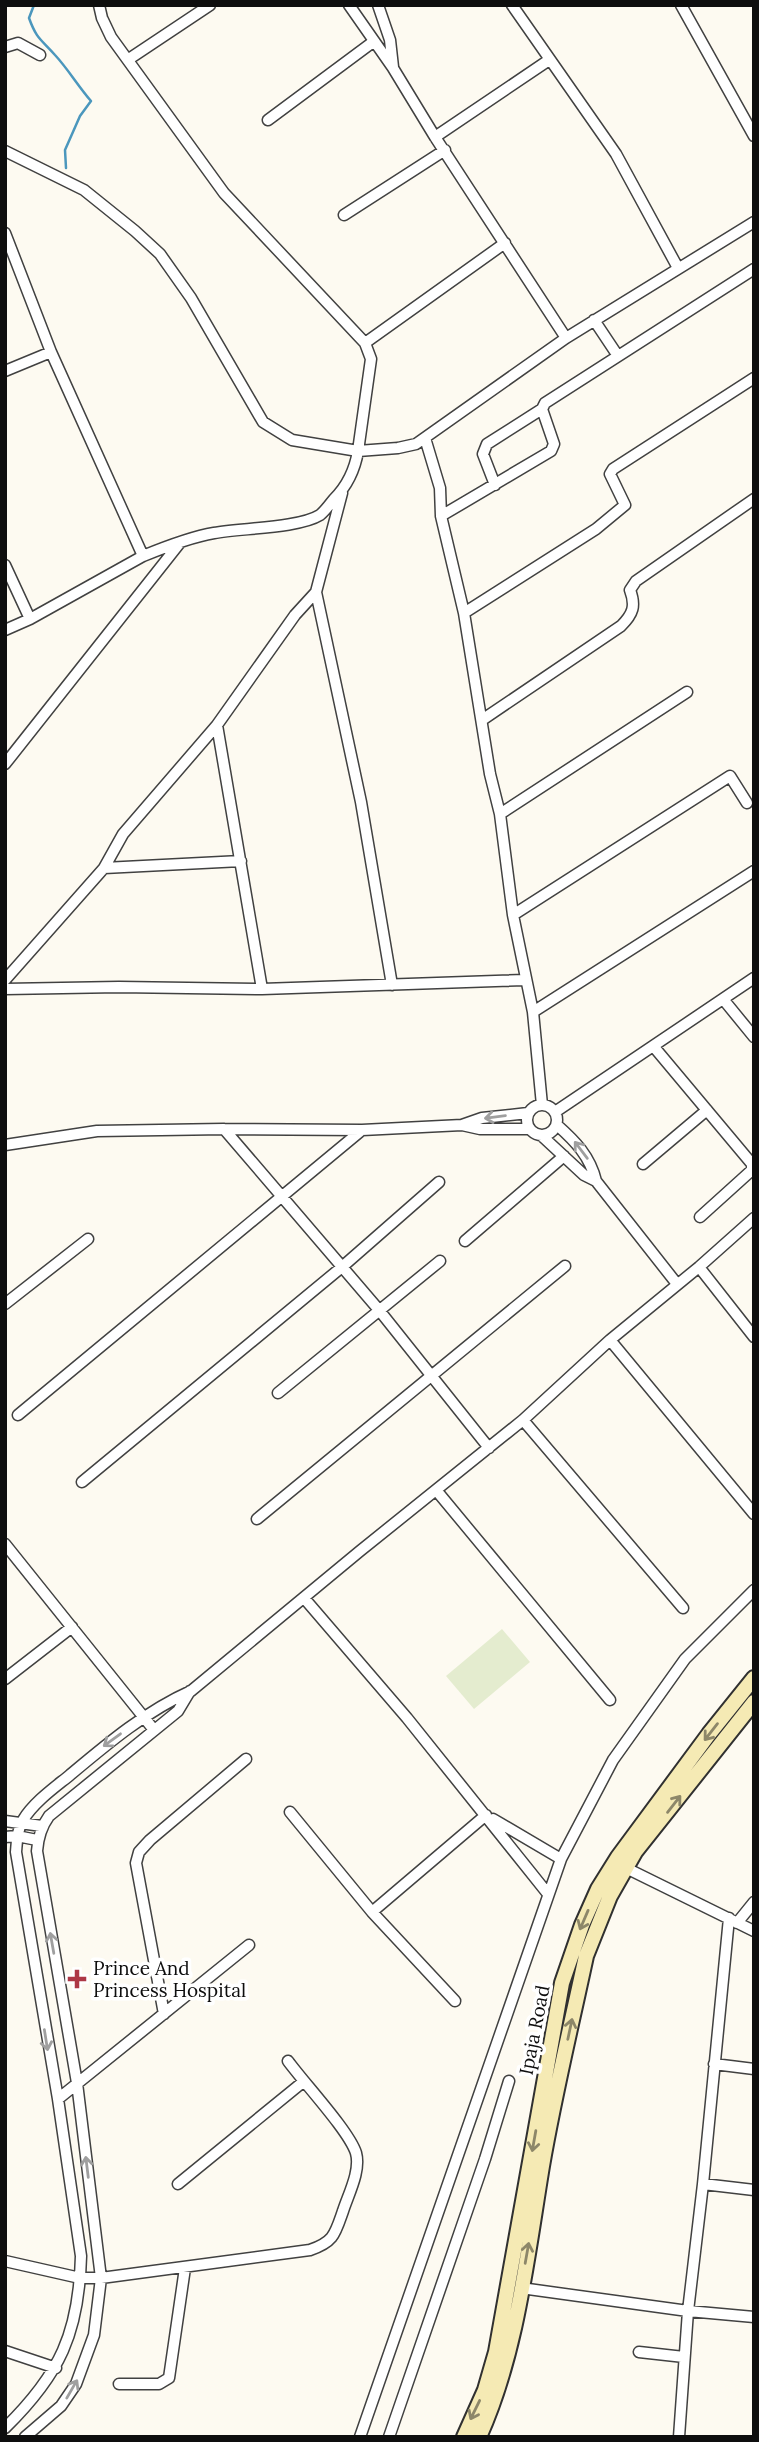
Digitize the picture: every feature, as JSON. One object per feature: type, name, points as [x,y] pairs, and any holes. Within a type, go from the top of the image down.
[{"type":"main road","name":"Ipaja Road","points":[[479,2437],[501,2378],[521,2288],[530,2198],[562,1983],[582,1925],[598,1889],[618,1857],[754,1678]]},
{"type":"main road","name":"Ipaja Road","points":[[464,2437],[485,2390],[496,2352],[586,1956],[610,1896],[635,1852],[754,1702]]},
{"type":"street","points":[[99,5],[111,37],[224,193],[365,343],[371,359],[356,464],[343,489],[316,592],[361,802],[392,985]]},
{"type":"street","points":[[129,59],[210,5]]},
{"type":"street","points":[[349,5],[393,68],[566,338]]},
{"type":"street","points":[[378,5],[390,40],[393,68]]},
{"type":"street","points":[[512,5],[616,154],[678,268]]},
{"type":"street","points":[[684,6],[754,136]]},
{"type":"street","points":[[268,120],[373,42]]},
{"type":"street","points":[[5,47],[18,43],[40,55]]},
{"type":"street","points":[[435,137],[549,60]]},
{"type":"street","points":[[344,215],[445,150]]},
{"type":"street","points":[[5,151],[84,190],[160,254],[191,298],[263,422],[292,440],[358,452],[406,447],[425,438],[566,338],[754,222]]},
{"type":"street","points":[[5,233],[51,352],[143,556]]},
{"type":"street","points":[[365,343],[505,243]]},
{"type":"street","points":[[495,485],[483,454],[486,444],[754,269]]},
{"type":"street","points":[[594,320],[618,356]]},
{"type":"street","points":[[5,371],[51,352]]},
{"type":"street","points":[[464,613],[596,529],[625,505],[611,481],[610,474],[613,469],[754,378]]},
{"type":"street","points":[[441,516],[551,451],[554,444],[542,409]]},
{"type":"street","points":[[425,438],[440,488],[441,516],[464,613],[490,774],[500,814],[513,915],[533,1012],[542,1105]]},
{"type":"street","points":[[5,630],[30,619],[143,556],[228,530],[294,524],[320,514],[343,489]]},
{"type":"street","points":[[482,720],[621,626],[630,618],[635,608],[631,590],[636,581],[754,499]]},
{"type":"street","points":[[5,764],[180,543]]},
{"type":"street","points":[[5,565],[30,619]]},
{"type":"street","points":[[5,980],[104,868],[123,834],[217,725],[295,615],[316,592]]},
{"type":"street","points":[[500,814],[687,692]]},
{"type":"street","points":[[217,725],[262,989]]},
{"type":"street","points":[[513,915],[730,776],[747,803]]},
{"type":"street","points":[[104,868],[242,861]]},
{"type":"street","points":[[533,1012],[754,872]]},
{"type":"street","points":[[555,1112],[754,978]]},
{"type":"street","points":[[5,989],[262,989],[525,980]]},
{"type":"street","points":[[723,999],[754,1037]]},
{"type":"street","points":[[654,1047],[749,1159],[752,1170],[700,1217]]},
{"type":"street","points":[[542,1136],[551,1133],[556,1125],[555,1112],[542,1105],[534,1107],[528,1113],[529,1129],[542,1136],[584,1175],[596,1181]]},
{"type":"street","points":[[643,1164],[707,1110]]},
{"type":"street","points":[[462,1125],[482,1118],[528,1113]]},
{"type":"street","points":[[5,1145],[97,1131],[362,1130],[462,1125],[480,1129],[529,1129]]},
{"type":"street","points":[[556,1125],[584,1152],[593,1168],[596,1181],[677,1284]]},
{"type":"street","points":[[224,1129],[433,1375],[489,1448]]},
{"type":"street","points":[[18,1415],[362,1130]]},
{"type":"street","points":[[465,1241],[564,1156]]},
{"type":"street","points":[[82,1482],[342,1268],[439,1182]]},
{"type":"street","points":[[24,2437],[61,2406],[76,2384],[94,2335],[102,2278],[77,2083],[37,1851],[37,1840],[42,1826],[63,1804],[178,1710],[191,1691],[523,1420],[610,1340],[754,1218]]},
{"type":"street","points":[[5,1304],[88,1239]]},
{"type":"street","points":[[278,1393],[440,1261]]},
{"type":"street","points":[[257,1519],[565,1266]]},
{"type":"street","points":[[699,1267],[754,1337]]},
{"type":"street","points":[[610,1340],[754,1514]]},
{"type":"street","points":[[523,1420],[683,1608]]},
{"type":"street","points":[[436,1490],[610,1700]]},
{"type":"street","points":[[5,1544],[10,1558],[72,1628],[154,1730]]},
{"type":"street","points":[[360,2437],[561,1858],[613,1760],[685,1659],[754,1590]]},
{"type":"street","points":[[304,1598],[486,1815],[548,1894]]},
{"type":"street","points":[[5,1679],[72,1628]]},
{"type":"street","points":[[5,2428],[56,2368],[69,2337],[77,2305],[81,2256],[58,2099],[16,1852],[17,1836],[31,1809],[109,1742],[169,1700],[191,1691]]},
{"type":"street","points":[[164,2014],[136,1863],[139,1852],[246,1759]]},
{"type":"street","points":[[290,1812],[372,1912],[455,2001]]},
{"type":"street","points":[[486,1815],[561,1858]]},
{"type":"street","points":[[372,1912],[486,1815]]},
{"type":"street","points":[[5,1821],[42,1826]]},
{"type":"street","points":[[5,1837],[17,1836],[37,1840]]},
{"type":"street","points":[[626,1868],[754,1931]]},
{"type":"street","points":[[679,2437],[688,2311],[714,2064],[733,1920],[754,1902]]},
{"type":"street","points":[[58,2099],[249,1945]]},
{"type":"street","points":[[5,2261],[80,2278],[102,2278],[310,2250],[323,2245],[334,2237],[355,2175],[356,2155],[346,2137],[288,2061]]},
{"type":"street","points":[[714,2064],[754,2069]]},
{"type":"street","points":[[389,2437],[485,2159],[509,2081]]},
{"type":"street","points":[[178,2184],[303,2082]]},
{"type":"street","points":[[703,2184],[754,2190]]},
{"type":"street","points":[[119,2384],[159,2384],[169,2378],[185,2268]]},
{"type":"street","points":[[521,2288],[688,2311],[754,2317]]},
{"type":"street","points":[[5,2351],[56,2368]]},
{"type":"street","points":[[639,2352],[684,2357]]},
{"type":"green space","points":[[502,1629],[530,1662],[474,1709],[446,1676]]},
{"type":"waterway","points":[[34,5],[29,18],[34,31],[91,101],[80,116],[65,150],[66,168]]},
{"type":"place","name":"Prince And Princess Hospital","points":[[77,1979]]}]
